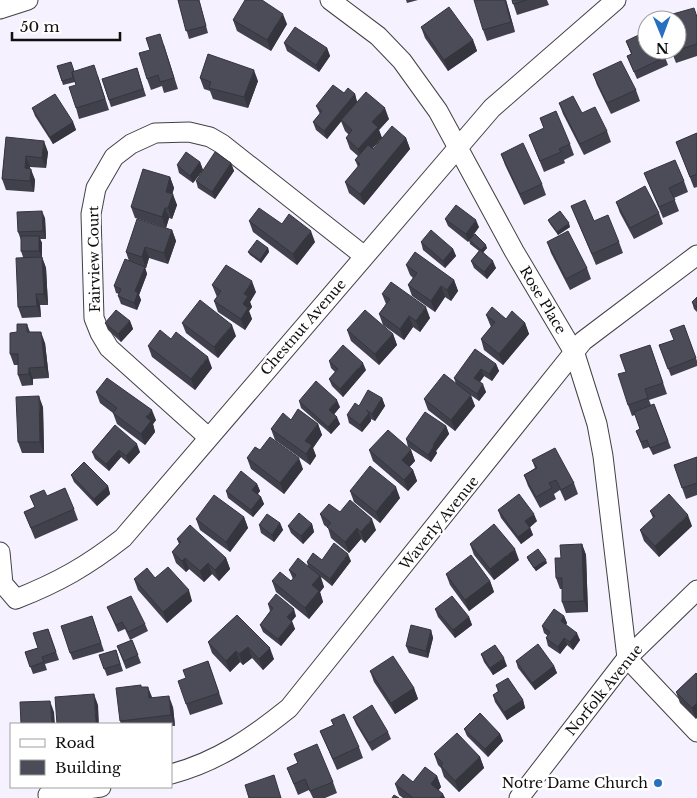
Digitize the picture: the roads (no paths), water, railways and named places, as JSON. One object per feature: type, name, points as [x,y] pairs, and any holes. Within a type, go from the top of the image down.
[{"type":"street","points":[[0,9],[28,0]]},
{"type":"street","name":"Rose Place","points":[[330,0],[378,36],[402,61],[438,111],[514,251],[575,354],[597,424],[603,456],[627,658]]},
{"type":"street","name":"Chestnut Avenue","points":[[0,552],[3,584],[16,599],[70,575],[92,562],[123,538],[457,146],[492,108],[616,0]]},
{"type":"street","name":"Fairview Court","points":[[208,437],[109,348],[94,318],[92,208],[100,178],[114,157],[131,144],[155,133],[178,131],[210,138],[233,152],[364,255]]},
{"type":"street","name":"Waverly Avenue","points":[[172,774],[212,760],[235,748],[289,708],[575,354],[583,341],[697,255]]},
{"type":"street","name":"Norfolk Avenue","points":[[519,798],[627,658],[697,590]]},
{"type":"street","points":[[627,658],[697,732]]},
{"type":"street","points":[[48,795],[94,788]]},
{"type":"place","name":"Notre Dame Church","points":[[658,783]]}]
